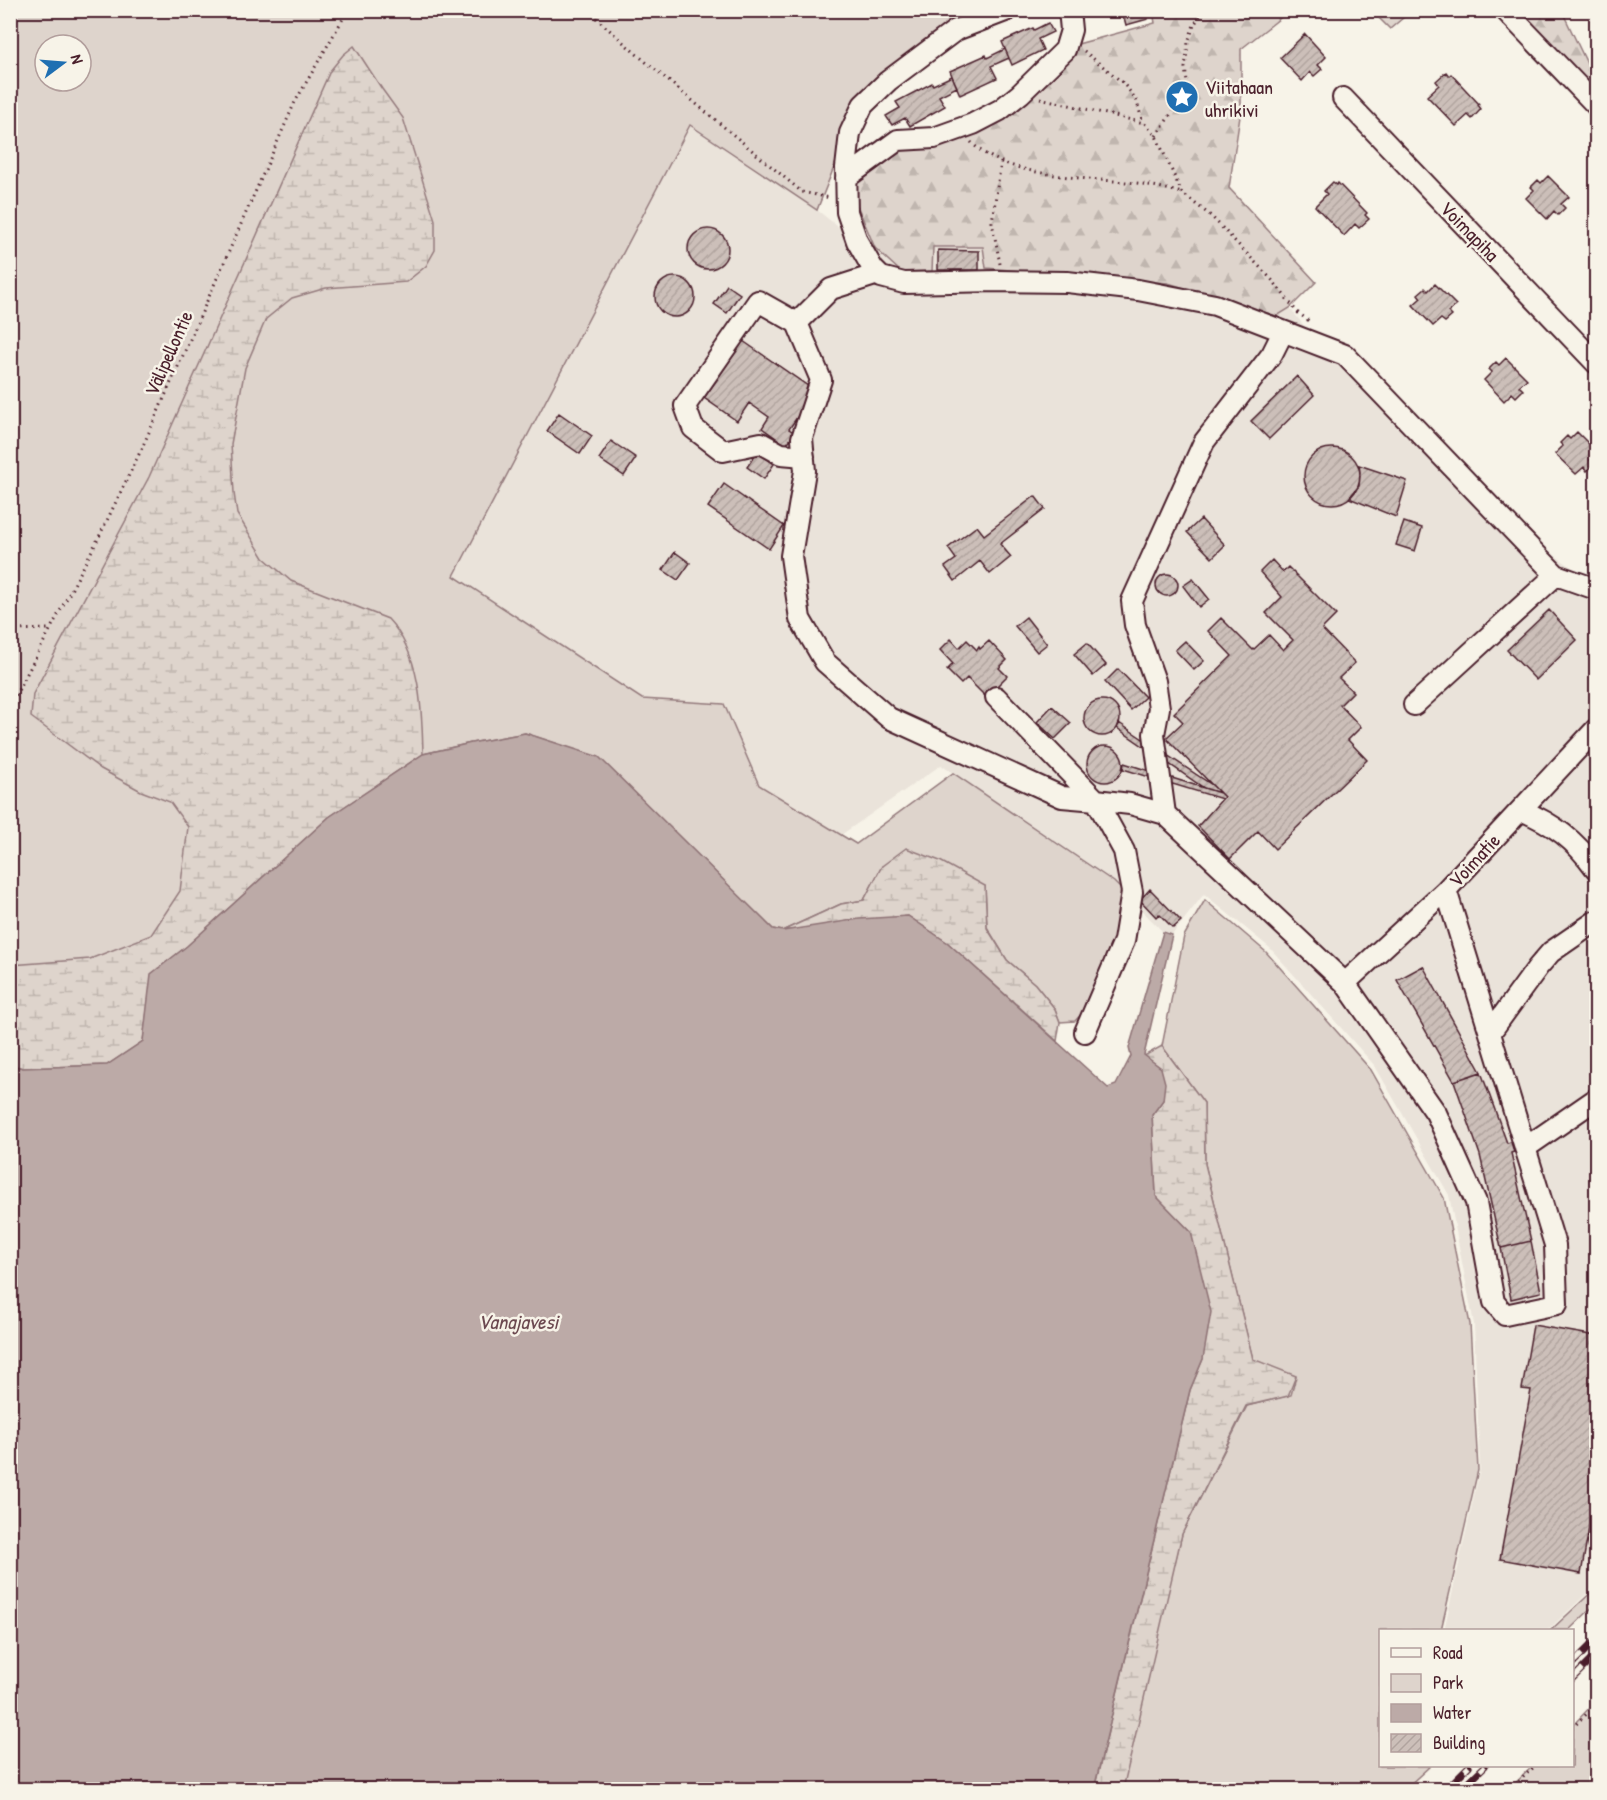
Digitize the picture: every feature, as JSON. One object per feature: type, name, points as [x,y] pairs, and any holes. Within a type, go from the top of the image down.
[{"type":"street","points":[[1008,10],[956,30],[888,81],[863,105],[850,133],[846,186],[847,212],[856,241],[873,269],[881,277],[904,283],[1067,282],[1138,290],[1215,305],[1345,355],[1556,575],[1596,589]]},
{"type":"street","points":[[846,186],[898,140],[934,138],[973,124],[999,110],[1020,94],[1065,50],[1071,30],[1068,10]]},
{"type":"street","points":[[1505,10],[1596,105]]},
{"type":"street","name":"Voimapiha","points":[[1343,98],[1596,363]]},
{"type":"street","points":[[797,323],[831,289],[878,273]]},
{"type":"street","points":[[804,456],[781,454],[761,443],[723,451],[693,428],[685,406],[758,301],[797,323],[821,380],[802,438],[804,456],[805,471],[790,556],[800,619],[825,662],[889,718],[1062,797],[1130,804],[1165,814],[1345,983],[1436,1113],[1476,1203],[1494,1302],[1504,1315],[1557,1304],[1555,1245],[1446,890]]},
{"type":"street","points":[[1165,814],[1154,734],[1159,708],[1155,681],[1135,625],[1132,601],[1204,442],[1272,354],[1283,332]]},
{"type":"street","points":[[1414,705],[1556,575]]},
{"type":"street","points":[[996,697],[1096,800],[1124,851],[1132,892],[1124,941],[1085,1032]]},
{"type":"street","name":"Voimatie","points":[[1345,983],[1446,890],[1596,729]]},
{"type":"street","points":[[1521,810],[1563,832],[1582,850],[1596,869]]},
{"type":"street","points":[[1490,1033],[1551,952],[1596,921]]},
{"type":"street","points":[[1525,1148],[1596,1099]]},
{"type":"path","name":"Välipellontie","points":[[10,706],[52,629],[142,448],[295,102],[348,10]]},
{"type":"path","points":[[587,10],[802,192],[828,198],[846,186]]},
{"type":"path","points":[[1156,136],[1188,89],[1185,68],[1188,42],[1194,25],[1204,10]]},
{"type":"path","points":[[1068,40],[1122,82],[1136,99],[1144,123],[1156,136],[1182,193]]},
{"type":"path","points":[[1020,94],[1144,123]]},
{"type":"path","points":[[959,129],[975,147],[1011,166],[1070,177],[1138,183],[1182,193],[1211,216],[1274,282],[1297,312],[1316,326]]},
{"type":"path","points":[[1001,161],[992,222],[1003,281]]},
{"type":"path","points":[[10,630],[52,629]]},
{"type":"path","points":[[10,691],[19,690]]},
{"type":"path","points":[[1574,1726],[1596,1705]]},
{"type":"path","points":[[1510,1790],[1534,1767]]},
{"type":"shaded area","points":[[690,125],[817,210],[856,241],[875,248],[901,272],[933,247],[983,247],[986,268],[1168,283],[1277,316],[1290,308],[1308,331],[1355,352],[1550,552],[1584,576],[1596,580],[1596,1585],[1549,1629],[1444,1629],[1480,1469],[1474,1324],[1449,1195],[1375,1066],[1270,948],[1204,894],[1172,935],[1163,932],[1114,882],[941,765],[841,835],[759,785],[723,704],[642,699],[453,576]]},
{"type":"green space","points":[[10,11],[985,11],[966,16],[865,89],[817,210],[690,125],[454,576],[642,699],[724,704],[759,785],[856,844],[953,773],[1114,882],[1127,895],[1118,941],[1094,1000],[1075,1021],[1060,1022],[1055,1009],[1035,984],[1007,960],[987,927],[985,886],[882,866],[864,900],[841,904],[782,931],[773,929],[599,758],[525,733],[423,754],[329,817],[250,889],[11,1065]]},
{"type":"green space","points":[[1153,11],[1289,11],[1241,49],[1241,110],[1229,188],[1316,282],[1290,308],[1277,316],[1168,283],[986,268],[983,247],[933,247],[932,271],[901,272],[875,248],[857,205],[856,183],[902,147],[940,146],[1003,118],[1055,74],[1078,44],[1155,23]]},
{"type":"green space","points":[[1372,11],[1411,11],[1390,29]]},
{"type":"green space","points":[[1516,11],[1562,11],[1591,72],[1596,75],[1596,94]]},
{"type":"green space","points":[[354,46],[403,118],[435,220],[435,250],[426,266],[406,282],[326,288],[292,298],[266,319],[245,368],[231,444],[234,493],[237,514],[264,558],[291,581],[388,619],[399,633],[418,683],[423,754],[329,817],[187,946],[152,974],[143,1041],[107,1065],[23,1068],[11,1065],[11,965],[90,959],[151,935],[180,891],[188,827],[170,802],[141,791],[101,769],[31,717],[33,694],[149,477],[330,71]]},
{"type":"green space","points":[[906,848],[940,861],[985,886],[987,928],[1007,960],[1035,984],[1055,1009],[1060,1022],[1057,1041],[948,943],[908,916],[782,931],[841,904],[864,900],[882,866]]},
{"type":"green space","points":[[1205,900],[1266,952],[1371,1070],[1444,1198],[1470,1324],[1478,1470],[1441,1629],[1379,1629],[1379,1767],[1429,1767],[1405,1789],[1122,1790],[1141,1700],[1182,1534],[1247,1406],[1291,1395],[1296,1377],[1253,1360],[1205,1164],[1204,1103],[1162,1046],[1184,936]]},
{"type":"green space","points":[[1162,1046],[1204,1103],[1205,1164],[1253,1359],[1296,1376],[1288,1396],[1246,1406],[1182,1534],[1123,1789],[1094,1790],[1190,1390],[1203,1359],[1191,1232],[1156,1196],[1152,1115],[1163,1100],[1161,1068],[1144,1056]]},
{"type":"green space","points":[[1596,1588],[1596,1604],[1570,1629],[1552,1629]]},
{"type":"green space","points":[[1596,1701],[1596,1789],[1509,1789],[1532,1767],[1574,1767],[1574,1724]]},
{"type":"water","name":"Vanajavesi","points":[[525,733],[599,757],[773,929],[783,931],[859,919],[908,916],[948,943],[1108,1088],[1116,1085],[1131,1056],[1129,1048],[1163,932],[1172,935],[1144,1055],[1161,1068],[1165,1083],[1163,1100],[1152,1115],[1156,1196],[1191,1232],[1211,1312],[1203,1359],[1190,1390],[1094,1789],[11,1789],[11,1065],[23,1068],[107,1065],[143,1041],[151,974],[187,946],[329,817],[423,754]]},
{"type":"building","points":[[1122,10],[1145,10],[1148,19],[1126,25]]},
{"type":"building","points":[[1048,23],[1053,32],[1038,39],[1043,50],[1012,65],[1002,42]]},
{"type":"building","points":[[1305,34],[1326,57],[1318,65],[1322,69],[1314,76],[1310,72],[1302,81],[1280,58]]},
{"type":"building","points":[[1005,49],[1009,58],[991,66],[997,78],[960,95],[950,71]]},
{"type":"building","points":[[1446,72],[1449,76],[1451,74],[1481,109],[1472,119],[1468,115],[1456,126],[1427,96],[1439,85],[1436,81]]},
{"type":"building","points":[[952,76],[957,87],[939,96],[945,106],[910,126],[905,118],[892,125],[886,116],[900,108],[896,102],[932,83],[933,85]]},
{"type":"building","points":[[1548,176],[1569,197],[1561,204],[1565,208],[1558,215],[1554,211],[1547,219],[1526,198],[1534,190],[1531,187],[1538,180],[1541,183]]},
{"type":"building","points":[[1333,182],[1337,185],[1338,183],[1367,213],[1365,215],[1369,219],[1359,228],[1355,224],[1344,236],[1315,206],[1327,194],[1324,191]]},
{"type":"building","points":[[708,229],[722,235],[728,249],[722,263],[708,269],[694,263],[688,249],[694,235]]},
{"type":"building","points":[[938,250],[979,251],[979,270],[938,270]]},
{"type":"building","points":[[675,277],[689,283],[695,297],[689,311],[675,317],[661,311],[655,297],[661,283]]},
{"type":"building","points":[[1435,284],[1456,305],[1448,312],[1452,316],[1445,322],[1441,319],[1433,326],[1413,305],[1421,298],[1418,294],[1425,288],[1428,291]]},
{"type":"building","points":[[727,285],[740,294],[727,313],[714,304]]},
{"type":"building","points":[[743,341],[815,391],[789,429],[795,433],[786,445],[762,428],[769,417],[749,403],[737,421],[704,398]]},
{"type":"building","points":[[1506,358],[1527,379],[1519,386],[1523,390],[1516,397],[1512,393],[1504,401],[1484,380],[1492,372],[1489,369],[1496,362],[1499,365]]},
{"type":"building","points":[[1297,376],[1314,395],[1269,439],[1251,421]]},
{"type":"building","points":[[559,413],[592,436],[580,454],[547,431]]},
{"type":"building","points":[[1577,432],[1596,451],[1596,454],[1590,460],[1594,464],[1587,471],[1584,467],[1576,474],[1555,454],[1563,446],[1560,443],[1567,436],[1570,439]]},
{"type":"building","points":[[611,441],[636,458],[624,476],[599,459]]},
{"type":"building","points":[[1327,448],[1337,448],[1352,456],[1358,465],[1360,476],[1358,487],[1352,496],[1337,504],[1327,504],[1316,499],[1309,492],[1304,481],[1304,471],[1309,460],[1316,453]]},
{"type":"building","points":[[757,452],[774,464],[764,479],[747,467]]},
{"type":"building","points":[[1359,465],[1407,481],[1396,517],[1349,498],[1359,486]]},
{"type":"building","points":[[724,484],[784,526],[769,549],[708,507]]},
{"type":"building","points":[[1035,496],[1045,509],[1000,544],[1011,557],[990,574],[980,561],[955,581],[945,567],[956,559],[948,548],[977,526],[984,535]]},
{"type":"building","points":[[1201,519],[1225,545],[1212,558],[1187,532]]},
{"type":"building","points":[[1404,522],[1422,528],[1415,551],[1396,545]]},
{"type":"building","points":[[675,552],[690,563],[678,580],[663,570]]},
{"type":"building","points":[[1272,560],[1283,572],[1288,567],[1336,615],[1322,629],[1355,663],[1339,678],[1353,692],[1340,705],[1361,727],[1348,740],[1367,760],[1275,849],[1258,831],[1230,859],[1198,826],[1224,797],[1166,738],[1183,722],[1174,713],[1232,656],[1208,631],[1221,618],[1253,650],[1269,635],[1283,650],[1293,640],[1266,613],[1282,597],[1260,572]]},
{"type":"building","points":[[1167,574],[1175,577],[1178,585],[1175,593],[1167,596],[1159,593],[1156,585],[1159,577]]},
{"type":"building","points":[[1193,579],[1209,599],[1199,607],[1183,586]]},
{"type":"building","points":[[1549,610],[1577,640],[1536,680],[1507,650]]},
{"type":"building","points":[[1026,617],[1047,644],[1037,652],[1015,626]]},
{"type":"building","points":[[951,639],[959,648],[967,640],[977,650],[989,641],[1007,660],[999,668],[1007,676],[986,697],[967,678],[961,684],[947,670],[953,664],[940,650]]},
{"type":"building","points":[[1185,641],[1204,661],[1194,670],[1175,650]]},
{"type":"building","points":[[1087,643],[1106,665],[1093,676],[1074,654]]},
{"type":"building","points":[[1118,669],[1145,697],[1131,710],[1105,682]]},
{"type":"building","points":[[1102,700],[1115,705],[1120,718],[1115,731],[1102,736],[1089,731],[1084,718],[1089,705]]},
{"type":"building","points":[[1052,706],[1071,723],[1055,739],[1037,722]]},
{"type":"building","points":[[1119,723],[1212,785],[1220,793],[1204,788],[1117,728]]},
{"type":"building","points":[[1105,746],[1118,751],[1123,764],[1118,777],[1105,782],[1092,777],[1087,764],[1092,751]]},
{"type":"building","points":[[1124,763],[1220,793],[1224,797],[1222,799],[1123,769]]},
{"type":"building","points":[[1150,889],[1181,921],[1173,928],[1159,914],[1156,917],[1140,900]]},
{"type":"building","points":[[1423,966],[1481,1072],[1454,1081],[1397,980]]},
{"type":"building","points":[[1481,1072],[1507,1143],[1511,1142],[1514,1152],[1511,1153],[1531,1241],[1501,1248],[1480,1155],[1454,1081]]},
{"type":"building","points":[[1531,1241],[1541,1292],[1511,1299],[1501,1248]]},
{"type":"building","points":[[1533,1325],[1596,1336],[1596,1488],[1581,1574],[1500,1559],[1531,1390],[1522,1389]]},
{"type":"railway","points":[[1574,1662],[1596,1640]]},
{"type":"railway","points":[[1574,1677],[1596,1655]]},
{"type":"railway","points":[[1445,1790],[1468,1767]]},
{"type":"railway","points":[[1460,1790],[1484,1767]]},
{"type":"place","name":"Viitahaan uhrikivi","points":[[1182,97]]}]
